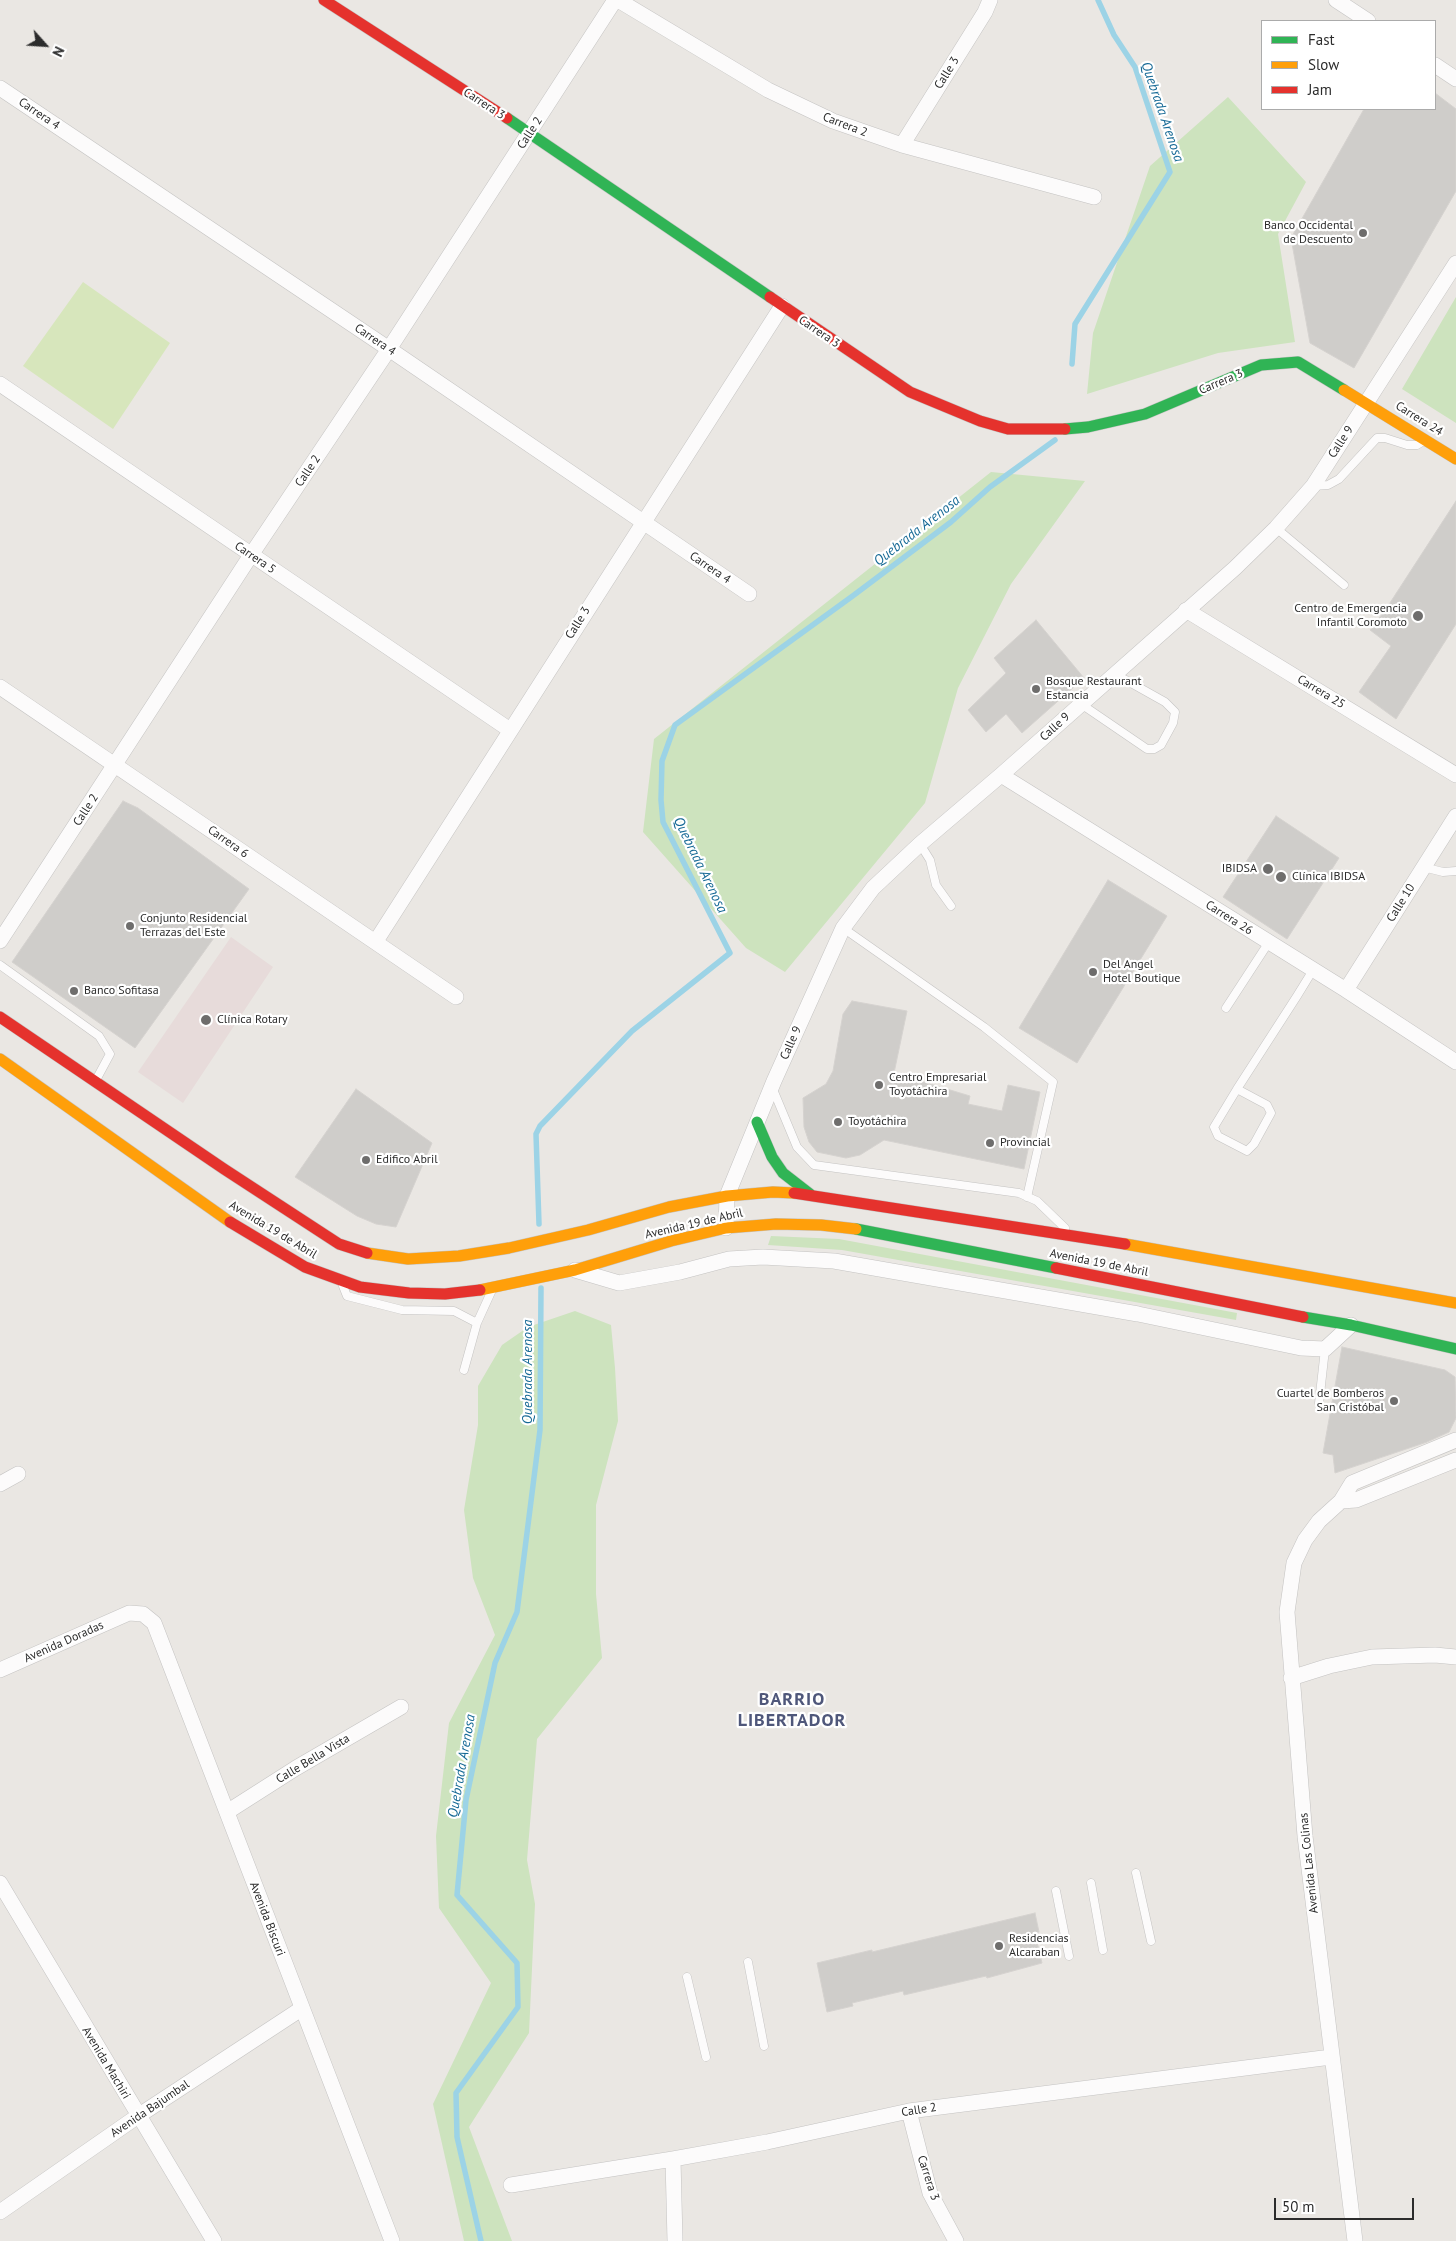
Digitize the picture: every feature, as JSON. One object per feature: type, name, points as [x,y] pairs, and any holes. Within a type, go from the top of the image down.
[{"type":"main road","name":"Carrera 3","points":[[324,0],[530,133],[910,392],[980,421],[1008,429],[1049,430],[1088,427],[1145,414],[1261,365],[1298,362],[1367,403]]},
{"type":"main road","name":"Carrera 24","points":[[1367,403],[1456,459]]},
{"type":"main road","name":"Avenida 19 de Abril","points":[[0,1017],[224,1169],[339,1244],[371,1254],[408,1259],[459,1256],[509,1248],[588,1230],[669,1207],[727,1196],[773,1192],[810,1194],[1072,1234],[1456,1303]]},
{"type":"main road","name":"Avenida 19 de Abril","points":[[0,1059],[241,1229],[305,1267],[360,1287],[409,1293],[445,1294],[493,1288],[575,1270],[671,1241],[726,1228],[748,1225],[803,1224],[870,1232],[1351,1325],[1456,1349]]},
{"type":"main road","points":[[758,1122],[772,1157],[783,1173],[810,1194]]},
{"type":"street","name":"Calle 2","points":[[0,942],[251,556],[617,0]]},
{"type":"street","name":"Carrera 2","points":[[617,0],[768,90],[833,122],[902,145],[1094,197]]},
{"type":"street","name":"Calle 3","points":[[902,145],[985,12],[990,0]]},
{"type":"street","points":[[1336,0],[1366,20]]},
{"type":"street","points":[[1436,66],[1456,78]]},
{"type":"street","name":"Carrera 4","points":[[0,88],[389,349],[748,594]]},
{"type":"street","name":"Calle 9","points":[[726,1228],[727,1196],[772,1087],[843,928],[873,888],[920,844],[1235,568],[1276,528],[1313,486],[1456,263]]},
{"type":"street","name":"Calle 3","points":[[376,941],[642,522],[782,306]]},
{"type":"street","name":"Carrera 5","points":[[0,384],[510,730]]},
{"type":"street","name":"Carrera 25","points":[[1186,610],[1456,774]]},
{"type":"street","name":"Carrera 6","points":[[0,687],[456,997]]},
{"type":"street","name":"Carrera 26","points":[[1001,775],[1346,990],[1456,1062]]},
{"type":"street","name":"Calle 10","points":[[1346,990],[1456,816]]},
{"type":"street","points":[[575,1270],[618,1283],[680,1272],[729,1259],[763,1256],[834,1261],[1138,1314],[1301,1348],[1325,1349],[1351,1325]]},
{"type":"street","name":"Avenida Las Colinas","points":[[1355,2241],[1305,1836],[1287,1612],[1294,1562],[1305,1540],[1318,1521],[1341,1501],[1352,1483],[1456,1440]]},
{"type":"street","points":[[1341,1501],[1356,1500],[1456,1460]]},
{"type":"street","points":[[0,1484],[18,1474]]},
{"type":"street","name":"Avenida Doradas","points":[[0,1670],[129,1613]]},
{"type":"street","name":"Avenida Biscuri","points":[[129,1613],[144,1614],[154,1623],[301,2009],[392,2241]]},
{"type":"street","points":[[1291,1678],[1329,1666],[1372,1657],[1434,1655],[1456,1657]]},
{"type":"street","name":"Calle Bella Vista","points":[[227,1812],[296,1768],[401,1707]]},
{"type":"street","name":"Avenida Machiri","points":[[0,1883],[214,2241]]},
{"type":"street","name":"Avenida Bajumbal","points":[[0,2212],[138,2116],[301,2009]]},
{"type":"street","name":"Calle 2","points":[[511,2186],[768,2142],[909,2111],[1331,2058]]},
{"type":"street","name":"Carrera 3","points":[[909,2111],[930,2194],[956,2241]]},
{"type":"street","points":[[673,2159],[675,2241]]},
{"type":"lane","points":[[1313,486],[1328,485],[1339,479],[1377,438],[1385,438],[1407,445],[1417,445],[1425,439]]},
{"type":"lane","points":[[1276,528],[1344,585]]},
{"type":"lane","points":[[1081,704],[1147,749],[1154,749],[1161,745],[1173,723],[1175,712],[1165,702],[1114,674]]},
{"type":"lane","points":[[920,844],[930,860],[936,885],[951,906]]},
{"type":"lane","points":[[1424,867],[1443,872],[1456,871]]},
{"type":"lane","points":[[843,928],[984,1027],[1054,1082],[1027,1197]]},
{"type":"lane","points":[[1226,1008],[1269,942]]},
{"type":"lane","points":[[0,965],[99,1036],[110,1054],[95,1081]]},
{"type":"lane","points":[[1237,1089],[1267,1105],[1271,1114],[1254,1144],[1247,1151],[1218,1136],[1214,1127],[1237,1089],[1313,970]]},
{"type":"lane","points":[[772,1087],[797,1147],[814,1165],[1019,1193],[1037,1201],[1072,1234]]},
{"type":"lane","points":[[339,1280],[348,1296],[402,1310],[454,1311],[478,1323]]},
{"type":"lane","points":[[464,1370],[478,1323],[493,1288]]},
{"type":"lane","points":[[1320,1403],[1325,1349]]},
{"type":"lane","points":[[1136,1873],[1151,1941]]},
{"type":"lane","points":[[1090,1883],[1102,1950]]},
{"type":"lane","points":[[1056,1892],[1069,1956]]},
{"type":"lane","points":[[748,1962],[764,2046]]},
{"type":"lane","points":[[687,1977],[706,2057]]},
{"type":"shaded area","name":"Clínica Rotary","points":[[231,937],[273,967],[183,1103],[138,1072]]},
{"type":"green space","points":[[1228,97],[1306,182],[1278,234],[1295,342],[1218,353],[1087,394],[1093,333],[1150,166]]},
{"type":"green space","points":[[83,282],[170,343],[113,429],[23,366]]},
{"type":"green space","points":[[1456,297],[1456,423],[1402,389]]},
{"type":"green space","points":[[991,472],[1085,481],[1011,584],[958,688],[925,803],[785,972],[746,948],[643,832],[654,739]]},
{"type":"green space","points":[[771,1236],[839,1239],[1237,1313],[1236,1320],[842,1250],[768,1245]]},
{"type":"green space","points":[[575,1311],[611,1325],[615,1368],[618,1421],[596,1505],[596,1594],[602,1658],[537,1739],[527,1860],[535,1904],[529,2033],[469,2127],[512,2241],[464,2241],[433,2104],[491,1983],[439,1908],[436,1836],[449,1723],[495,1635],[473,1578],[464,1510],[478,1425],[478,1386],[502,1345],[528,1327]]},
{"type":"building","name":"Banco Occidental de Descuento","points":[[1436,94],[1456,109],[1456,191],[1354,368],[1310,343],[1291,238],[1363,110],[1436,110]]},
{"type":"building","name":"Centro de Emergencia Infantil Coromoto","points":[[1456,501],[1456,624],[1396,719],[1359,692],[1391,646],[1370,630],[1386,609]]},
{"type":"building","points":[[1036,620],[1084,678],[1022,733],[1006,714],[986,732],[968,710],[1006,673],[994,658]]},
{"type":"building","name":"Conjunto Residencial Terrazas del Este","points":[[123,801],[138,808],[249,889],[135,1048],[12,962]]},
{"type":"building","name":"Clínica IBIDSA","points":[[1276,816],[1339,858],[1287,939],[1223,897]]},
{"type":"building","name":"Del Angel Hotel Boutique","points":[[1108,880],[1167,916],[1077,1063],[1019,1028]]},
{"type":"building","name":"Centro Empresarial Toyotáchira","points":[[852,1001],[907,1011],[894,1073],[970,1096],[968,1104],[1002,1111],[1008,1085],[1040,1092],[1024,1169],[884,1140],[860,1155],[846,1158],[817,1152],[809,1142],[804,1127],[803,1098],[826,1084],[833,1071],[843,1014]]},
{"type":"building","name":"Edifico Abril","points":[[356,1089],[432,1143],[396,1227],[376,1224],[357,1216],[295,1177]]},
{"type":"building","name":"Cuartel de Bomberos San Cristóbal","points":[[1342,1347],[1445,1370],[1455,1377],[1456,1418],[1449,1432],[1427,1442],[1335,1473],[1333,1455],[1323,1453]]},
{"type":"building","points":[[1035,1913],[1039,1932],[1035,1933],[1042,1963],[987,1978],[986,1976],[904,1995],[903,1991],[852,2003],[853,2006],[827,2012],[817,1963],[872,1950],[872,1952]]},
{"type":"waterway","name":"Quebrada Arenosa","points":[[1072,364],[1075,324],[1170,172],[1135,67],[1114,35],[1098,0]]},
{"type":"waterway","name":"Quebrada Arenosa","points":[[539,1224],[536,1134],[540,1126],[632,1031],[730,953],[663,822],[661,800],[662,761],[675,725],[854,595],[951,522],[990,487],[1055,440]]},
{"type":"waterway","name":"Quebrada Arenosa","points":[[481,2241],[457,2137],[456,2093],[518,2007],[517,1963],[457,1895],[466,1800],[495,1663],[517,1612],[540,1430],[541,1288]]},
{"type":"traffic: fast","points":[[507,118],[770,297]]},
{"type":"traffic: fast","points":[[1065,429],[1088,427],[1145,414],[1261,365],[1298,362],[1344,390]]},
{"type":"traffic: fast","points":[[757,1122],[772,1157],[783,1173],[810,1194]]},
{"type":"traffic: fast","points":[[856,1229],[1056,1268]]},
{"type":"traffic: fast","points":[[1303,1317],[1351,1325],[1456,1349]]},
{"type":"traffic: slow","points":[[1344,390],[1456,459]]},
{"type":"traffic: slow","points":[[0,1059],[230,1222]]},
{"type":"traffic: slow","points":[[367,1253],[408,1259],[459,1256],[509,1248],[588,1230],[669,1207],[727,1196],[773,1192],[794,1193]]},
{"type":"traffic: slow","points":[[480,1290],[575,1270],[671,1241],[726,1228],[776,1224],[821,1225],[856,1229]]},
{"type":"traffic: slow","points":[[1125,1244],[1456,1303]]},
{"type":"traffic: jam","points":[[324,0],[507,118]]},
{"type":"traffic: jam","points":[[770,297],[910,392],[980,421],[1008,429],[1065,429]]},
{"type":"traffic: jam","points":[[0,1017],[224,1169],[339,1244],[367,1253]]},
{"type":"traffic: jam","points":[[794,1193],[1125,1244]]},
{"type":"traffic: jam","points":[[230,1222],[305,1267],[360,1287],[409,1293],[445,1294],[480,1290]]},
{"type":"traffic: jam","points":[[1056,1268],[1303,1317]]},
{"type":"place","name":"Banco Occidental de Descuento","points":[[1363,233]]},
{"type":"place","name":"Centro de Emergencia Infantil Coromoto","points":[[1418,616]]},
{"type":"place","name":"Bosque Restaurant Estancia","points":[[1036,689]]},
{"type":"place","name":"IBIDSA","points":[[1268,869]]},
{"type":"place","name":"Clínica IBIDSA","points":[[1281,877]]},
{"type":"place","name":"Conjunto Residencial Terrazas del Este","points":[[130,926]]},
{"type":"place","name":"Del Angel Hotel Boutique","points":[[1093,972]]},
{"type":"place","name":"Banco Sofitasa","points":[[74,991]]},
{"type":"place","name":"Clínica Rotary","points":[[206,1020]]},
{"type":"place","name":"Centro Empresarial Toyotáchira","points":[[879,1085]]},
{"type":"place","name":"Toyotáchira","points":[[838,1122]]},
{"type":"place","name":"Provincial","points":[[990,1143]]},
{"type":"place","name":"Edifico Abril","points":[[366,1160]]},
{"type":"place","name":"Cuartel de Bomberos San Cristóbal","points":[[1394,1401]]},
{"type":"place","name":"Residencias Alcaraban","points":[[999,1946]]},
{"type":"district","name":"BARRIO LIBERTADOR","points":[[792,1710]]}]
